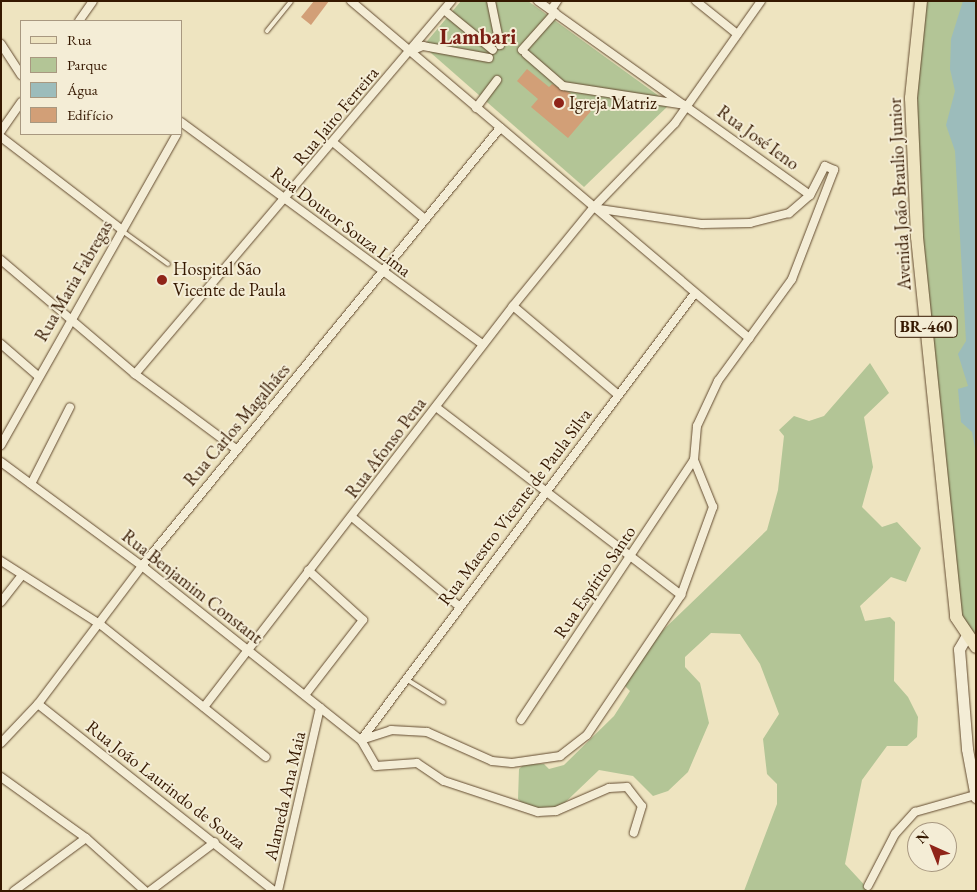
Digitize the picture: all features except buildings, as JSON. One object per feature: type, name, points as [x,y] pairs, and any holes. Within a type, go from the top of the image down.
[{"type":"main road","name":"Avenida João Braulio Junior","points":[[921,1],[911,98],[917,237],[956,617],[966,637],[976,647]]},
{"type":"street","points":[[80,20],[93,1]]},
{"type":"street","points":[[351,1],[593,208],[749,338]]},
{"type":"street","name":"Rua Jairo Ferreira","points":[[135,374],[286,200],[451,1]]},
{"type":"street","points":[[492,1],[494,51]]},
{"type":"street","name":"Rua José Ieno","points":[[538,1],[688,106],[810,195]]},
{"type":"street","points":[[557,1],[553,12],[524,52],[563,86],[688,106]]},
{"type":"street","points":[[696,1],[737,34]]},
{"type":"street","name":"Rua Afonso Pena","points":[[204,707],[513,306],[593,208],[660,141],[688,106],[761,1]]},
{"type":"street","points":[[444,10],[494,51]]},
{"type":"street","points":[[1,44],[20,73]]},
{"type":"street","points":[[410,52],[424,46],[494,51]]},
{"type":"street","points":[[476,108],[497,80]]},
{"type":"street","points":[[1,131],[20,103]]},
{"type":"street","name":"Rua Doutor Souza Lima","points":[[182,124],[483,345]]},
{"type":"street","name":"Rua Carlos Magalhães","points":[[1,743],[38,704],[101,625],[142,566],[236,449],[384,273],[500,128]]},
{"type":"street","name":"Rua Maria Fabregas","points":[[1,445],[70,317],[176,135]]},
{"type":"street","points":[[1,137],[121,229]]},
{"type":"street","points":[[334,143],[426,219]]},
{"type":"street","points":[[593,208],[722,226],[778,218],[810,195],[827,165],[834,173],[798,266],[749,338],[701,415],[694,460],[713,507],[681,595],[587,734],[560,756],[530,763],[492,761],[428,732],[391,730],[362,740],[376,766],[417,763],[444,781],[538,812],[556,810],[609,788],[627,787],[642,806],[634,833]]},
{"type":"street","points":[[1,260],[135,374],[236,449]]},
{"type":"street","name":"Rua Maestro Vicente de Paula Silva","points":[[362,740],[459,606],[695,293]]},
{"type":"street","points":[[513,306],[617,394]]},
{"type":"street","points":[[1,344],[38,376]]},
{"type":"street","points":[[31,484],[70,407]]},
{"type":"street","points":[[436,407],[681,595]]},
{"type":"street","name":"Rua Espírito Santo","points":[[521,720],[694,460]]},
{"type":"street","name":"Rua Benjamim Constant","points":[[1,462],[142,566],[362,740]]},
{"type":"street","points":[[352,516],[459,606]]},
{"type":"street","points":[[1,561],[101,625],[266,757]]},
{"type":"street","points":[[305,695],[363,620],[308,570]]},
{"type":"street","points":[[1,602],[22,575]]},
{"type":"street","points":[[868,886],[895,834],[915,812],[976,796],[959,649],[966,637]]},
{"type":"street","name":"Rua João Laurindo de Souza","points":[[38,704],[215,842],[274,891]]},
{"type":"street","name":"Alameda Ana Maia","points":[[278,891],[320,708]]},
{"type":"street","points":[[1,777],[86,838],[145,891]]},
{"type":"street","points":[[14,891],[86,838]]},
{"type":"street","points":[[150,891],[215,842]]},
{"type":"lane","points":[[266,31],[291,1]]},
{"type":"lane","points":[[121,229],[168,264]]},
{"type":"lane","points":[[406,679],[443,702]]},
{"type":"green space","points":[[461,1],[528,1],[670,104],[584,187],[423,46]]},
{"type":"green space","points":[[921,1],[976,1],[976,647],[956,617],[914,182]]},
{"type":"green space","points":[[870,363],[889,393],[864,417],[873,467],[862,507],[882,527],[897,522],[921,548],[906,582],[891,577],[860,606],[865,621],[890,617],[895,622],[894,681],[908,697],[918,717],[917,737],[907,746],[887,746],[862,780],[845,864],[870,891],[744,891],[777,804],[777,784],[767,774],[763,739],[779,714],[760,664],[740,634],[711,633],[685,657],[685,667],[700,683],[709,723],[688,772],[668,791],[653,796],[633,776],[599,770],[553,814],[533,814],[518,799],[519,769],[524,764],[544,764],[549,769],[564,765],[614,716],[630,691],[625,686],[630,671],[661,632],[767,530],[778,490],[784,436],[779,430],[794,416],[809,421],[824,416]]},
{"type":"water","points":[[963,1],[976,1],[976,454],[972,432],[961,422],[958,389],[968,386],[958,354],[966,341],[955,151],[946,125],[955,91],[950,69],[951,39]]},
{"type":"place","name":"Igreja Matriz","points":[[559,103]]},
{"type":"place","name":"Hospital São Vicente de Paula","points":[[162,280]]},
{"type":"district","name":"Lambari","points":[[478,37]]}]
